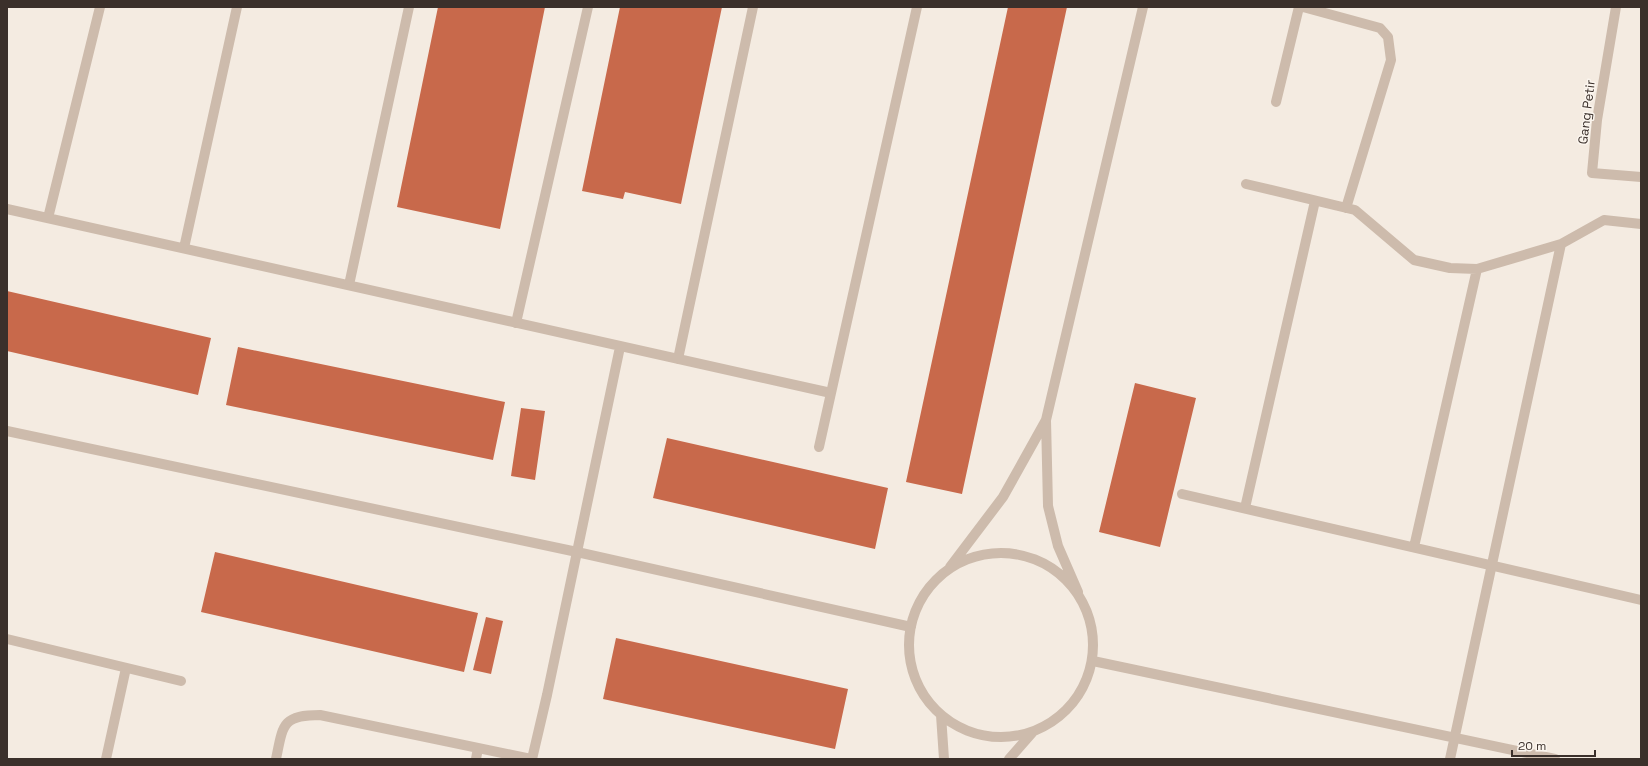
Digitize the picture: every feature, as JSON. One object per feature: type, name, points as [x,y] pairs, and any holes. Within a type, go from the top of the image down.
[{"type":"street","points":[[48,218],[100,7]]},
{"type":"street","points":[[184,248],[237,7]]},
{"type":"street","points":[[349,285],[409,7]]},
{"type":"street","points":[[516,323],[588,7]]},
{"type":"street","points":[[678,359],[753,7]]},
{"type":"street","points":[[819,447],[917,7]]},
{"type":"street","points":[[1009,759],[1032,733],[1061,717],[1081,692],[1092,661],[1092,625],[1058,546],[1048,506],[1046,420],[1143,7]]},
{"type":"street","points":[[1276,102],[1299,7]]},
{"type":"street","points":[[1303,7],[1380,28],[1388,38],[1391,60],[1346,208]]},
{"type":"street","name":"Gang Petir","points":[[1616,7],[1597,120],[1592,173],[1641,177]]},
{"type":"street","points":[[1246,184],[1355,210],[1414,260],[1450,268],[1477,269],[1561,244],[1604,220],[1641,224]]},
{"type":"street","points":[[1245,508],[1315,200]]},
{"type":"street","points":[[7,208],[620,347],[831,393]]},
{"type":"street","points":[[1450,759],[1561,244]]},
{"type":"street","points":[[1414,548],[1477,269]]},
{"type":"street","points":[[276,759],[287,723],[295,717],[304,715],[320,715],[532,759],[548,695],[620,347]]},
{"type":"street","points":[[1032,733],[1001,738],[969,732],[941,715],[921,690],[910,659],[911,627],[924,593],[950,568],[1004,497],[1046,420]]},
{"type":"street","points":[[7,431],[577,552],[911,627]]},
{"type":"street","points":[[1182,494],[1641,600]]},
{"type":"street","points":[[950,568],[983,554],[1018,554],[1052,567],[1078,592]]},
{"type":"street","points":[[7,639],[181,681]]},
{"type":"street","points":[[1092,661],[1555,759]]},
{"type":"street","points":[[106,759],[126,668]]},
{"type":"street","points":[[941,715],[944,759]]},
{"type":"street","points":[[476,759],[478,748]]},
{"type":"building","points":[[438,7],[545,7],[500,229],[397,207]]},
{"type":"building","points":[[620,7],[722,7],[681,204],[625,192],[623,199],[582,191]]},
{"type":"building","points":[[1008,7],[1067,7],[962,494],[906,482]]},
{"type":"building","points":[[7,291],[211,338],[198,395],[7,351]]},
{"type":"building","points":[[238,347],[505,402],[493,460],[226,405]]},
{"type":"building","points":[[1135,383],[1196,398],[1160,547],[1099,532]]},
{"type":"building","points":[[521,408],[545,411],[535,480],[511,476]]},
{"type":"building","points":[[667,438],[888,488],[875,549],[653,498]]},
{"type":"building","points":[[215,552],[478,613],[464,672],[201,612]]},
{"type":"building","points":[[486,617],[503,621],[491,674],[473,670]]},
{"type":"building","points":[[616,638],[848,689],[835,749],[603,699]]}]
